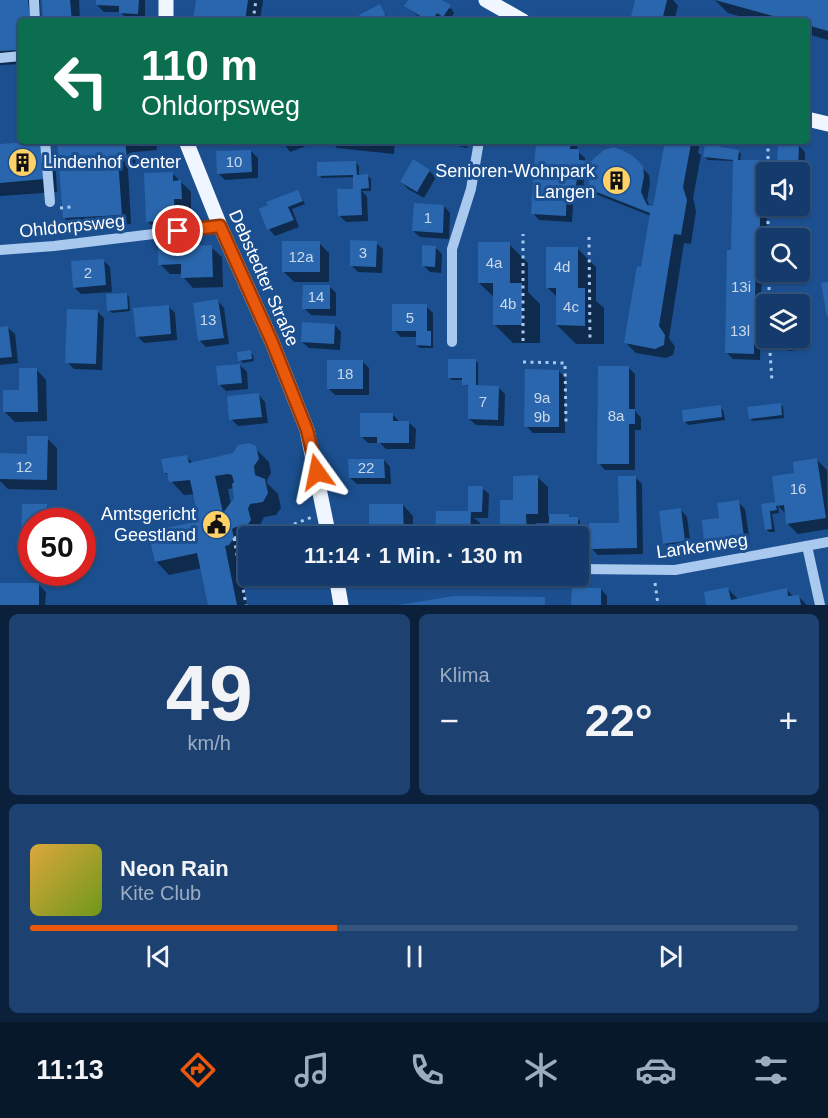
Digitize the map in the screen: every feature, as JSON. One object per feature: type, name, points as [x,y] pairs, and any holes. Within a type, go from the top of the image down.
[{"type":"main road","points":[[166,0],[166,18]]},
{"type":"main road","points":[[486,0],[503,16]]},
{"type":"main road","points":[[810,120],[828,124]]},
{"type":"main road","name":"Debstedter Straße","points":[[187,144],[307,430],[328,526]]},
{"type":"main road","points":[[338,586],[341,605]]},
{"type":"street","points":[[34,0],[35,18]]},
{"type":"street","points":[[0,58],[18,56]]},
{"type":"street","points":[[45,144],[50,202]]},
{"type":"street","points":[[452,342],[452,249],[471,189],[478,144]]},
{"type":"street","name":"Ohldorpsweg","points":[[0,250],[54,246],[220,226]]},
{"type":"street","name":"Lankenweg","points":[[589,569],[675,570],[828,542]]},
{"type":"street","points":[[807,546],[820,605]]},
{"type":"path","points":[[253,18],[256,0]]},
{"type":"path","points":[[768,144],[768,162]]},
{"type":"path","points":[[523,234],[523,341]]},
{"type":"path","points":[[589,237],[590,340]]},
{"type":"path","points":[[770,348],[772,381]]},
{"type":"path","points":[[524,363],[565,363],[566,423]]},
{"type":"path","points":[[288,526],[303,519],[325,526]]},
{"type":"path","points":[[234,538],[238,537]]},
{"type":"path","points":[[234,538],[238,540]]},
{"type":"path","points":[[234,538],[246,605]]},
{"type":"path","points":[[653,570],[658,605]]},
{"type":"building","points":[[0,0],[28,0],[30,18],[18,18],[18,50],[0,51]]},
{"type":"building","points":[[42,0],[70,0],[72,18],[43,18]]},
{"type":"building","points":[[96,0],[139,0],[138,14],[119,13],[119,6],[96,5]]},
{"type":"building","points":[[196,0],[248,0],[245,18],[193,18]]},
{"type":"building","points":[[408,0],[442,0],[451,5],[443,17],[437,13],[434,18],[423,18],[404,6]]},
{"type":"building","points":[[635,0],[667,0],[663,18],[631,18]]},
{"type":"building","points":[[715,0],[828,0],[828,31],[810,26],[810,18],[780,18]]},
{"type":"building","points":[[380,4],[387,18],[360,18],[359,15]]},
{"type":"building","name":"Lindenhof Center","points":[[0,144],[42,144],[45,179],[0,183]]},
{"type":"building","points":[[57,144],[125,144],[127,158],[118,159],[122,215],[63,218]]},
{"type":"building","points":[[536,144],[571,144],[570,149],[579,149],[579,160],[591,161],[604,150],[614,147],[622,150],[633,156],[643,166],[641,192],[647,205],[653,206],[664,144],[691,144],[683,187],[687,200],[681,235],[674,234],[659,326],[665,335],[664,345],[655,349],[624,343],[637,266],[641,267],[650,213],[589,189],[590,169],[578,169],[576,186],[567,186],[566,216],[531,214]]},
{"type":"building","points":[[705,144],[739,150],[738,160],[762,160],[762,162],[756,162],[756,216],[760,216],[760,228],[756,228],[754,354],[725,353],[727,250],[731,250],[733,160],[703,157]]},
{"type":"building","points":[[778,144],[799,144],[798,162],[777,162]]},
{"type":"building","points":[[251,150],[252,172],[217,174],[216,151]]},
{"type":"building","points":[[413,159],[430,170],[417,192],[400,182]]},
{"type":"building","points":[[356,161],[357,175],[368,174],[369,188],[361,189],[362,215],[338,216],[337,189],[353,189],[353,175],[317,176],[317,162]]},
{"type":"building","points":[[173,172],[173,181],[181,180],[182,199],[174,199],[175,220],[146,222],[144,173]]},
{"type":"building","points":[[298,190],[303,201],[288,207],[294,220],[267,230],[259,209],[268,205],[266,202]]},
{"type":"building","points":[[414,203],[444,205],[443,233],[412,231]]},
{"type":"building","points":[[350,240],[377,241],[376,267],[350,266]]},
{"type":"building","points":[[282,241],[320,241],[320,272],[282,272]]},
{"type":"building","points":[[478,242],[510,242],[510,283],[522,283],[522,325],[493,325],[493,283],[478,283]]},
{"type":"building","points":[[212,245],[213,277],[181,278],[181,264],[158,265],[158,247]]},
{"type":"building","points":[[422,245],[436,246],[435,267],[422,266]]},
{"type":"building","points":[[546,247],[578,247],[578,288],[585,288],[585,326],[556,325],[556,288],[546,288]]},
{"type":"building","points":[[104,259],[106,285],[73,288],[71,261]]},
{"type":"building","points":[[828,282],[828,316],[827,317],[821,283]]},
{"type":"building","points":[[303,285],[330,285],[330,309],[302,309]]},
{"type":"building","points":[[127,293],[128,309],[107,311],[106,294]]},
{"type":"building","points":[[218,299],[224,338],[198,341],[193,303]]},
{"type":"building","points":[[392,304],[427,304],[427,331],[431,331],[431,346],[416,345],[416,331],[392,331]]},
{"type":"building","points":[[169,305],[171,334],[136,337],[133,308]]},
{"type":"building","points":[[67,309],[98,310],[96,364],[65,363]]},
{"type":"building","points":[[302,322],[335,324],[334,344],[301,342]]},
{"type":"building","points":[[8,326],[12,357],[0,358],[0,327]]},
{"type":"building","points":[[251,350],[252,359],[238,361],[237,352]]},
{"type":"building","points":[[448,359],[476,359],[476,385],[499,386],[498,420],[468,419],[468,385],[462,385],[462,378],[448,378]]},
{"type":"building","points":[[327,360],[363,360],[363,389],[327,389]]},
{"type":"building","points":[[240,364],[242,383],[218,385],[216,366]]},
{"type":"building","points":[[598,366],[629,366],[629,409],[635,409],[635,424],[629,424],[629,464],[597,464]]},
{"type":"building","points":[[19,368],[37,368],[38,412],[3,412],[3,390],[19,390]]},
{"type":"building","points":[[525,369],[559,370],[559,427],[524,427]]},
{"type":"building","points":[[259,393],[262,417],[229,420],[227,396]]},
{"type":"building","points":[[781,403],[782,415],[749,419],[747,407]]},
{"type":"building","points":[[721,405],[722,417],[683,422],[682,410]]},
{"type":"building","points":[[360,413],[393,413],[393,421],[409,421],[409,443],[377,443],[377,437],[360,437]]},
{"type":"building","points":[[27,436],[48,436],[47,480],[0,479],[0,453],[27,454]]},
{"type":"building","name":"Amtsgericht Geestland","points":[[249,443],[256,446],[259,459],[254,466],[255,475],[265,479],[268,493],[263,502],[250,504],[248,509],[251,520],[247,526],[232,529],[234,538],[229,545],[225,546],[237,605],[208,605],[197,553],[155,562],[148,532],[199,521],[190,480],[169,482],[161,459],[187,455],[189,463],[233,453],[238,445]],"holes":[[[232,475],[234,482],[232,484],[234,498],[223,513],[215,476]]]},
{"type":"building","points":[[817,458],[826,518],[786,524],[784,505],[776,506],[777,510],[770,511],[772,529],[765,530],[761,504],[775,502],[772,476],[794,473],[793,462]]},
{"type":"building","points":[[348,459],[384,459],[385,478],[349,478]]},
{"type":"building","points":[[538,475],[538,514],[526,514],[527,526],[500,526],[500,500],[513,500],[513,476]]},
{"type":"building","points":[[618,476],[636,476],[637,548],[590,549],[589,523],[619,523]]},
{"type":"building","points":[[468,486],[483,486],[482,512],[471,512],[470,526],[435,526],[436,511],[468,511]]},
{"type":"building","points":[[739,500],[744,537],[704,542],[702,520],[719,518],[717,503]]},
{"type":"building","points":[[22,504],[47,504],[47,508],[22,508]]},
{"type":"building","points":[[369,504],[403,504],[404,526],[369,526]]},
{"type":"building","points":[[681,508],[685,541],[663,544],[659,511]]},
{"type":"building","points":[[549,514],[569,514],[569,517],[578,517],[578,526],[549,526]]},
{"type":"building","points":[[0,583],[39,586],[39,605],[0,605]]},
{"type":"building","points":[[572,587],[601,588],[601,605],[571,605]]},
{"type":"building","points":[[728,587],[731,600],[787,588],[788,596],[799,595],[801,605],[706,605],[704,592]]},
{"type":"building","points":[[454,596],[545,597],[545,605],[398,605]]},
{"type":"place","name":"Lindenhof Center","points":[[22,162]]},
{"type":"place","name":"Senioren-Wohnpark Langen","points":[[616,181]]},
{"type":"place","name":"Amtsgericht Geestland","points":[[217,524]]},
{"type":"route","points":[[178,231],[220,226],[272,342],[307,430],[317,472]]}]
